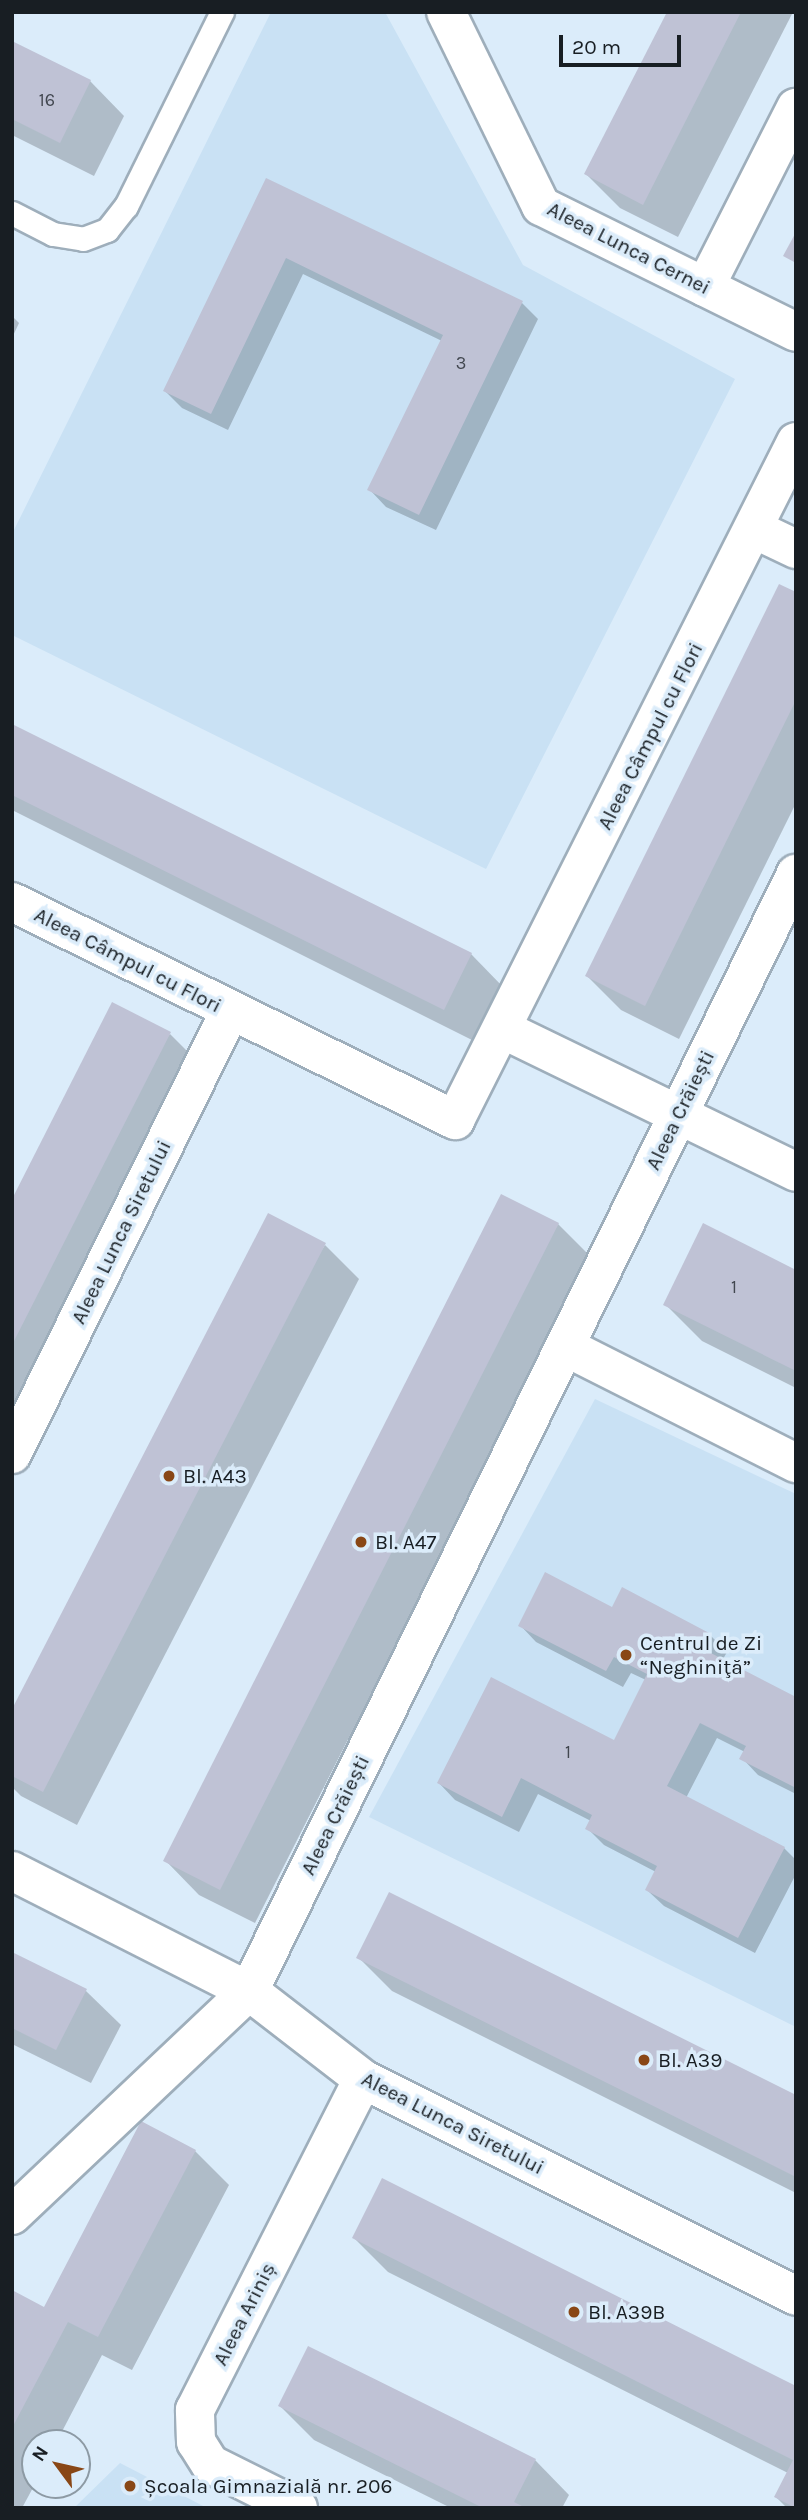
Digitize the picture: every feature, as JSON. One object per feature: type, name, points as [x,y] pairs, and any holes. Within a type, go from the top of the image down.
[{"type":"street","name":"Aleea Lunca Cernei","points":[[446,12],[541,206],[796,332]]},
{"type":"street","points":[[705,287],[796,108]]},
{"type":"street","name":"Aleea Câmpul cu Flori","points":[[12,902],[455,1120],[796,442]]},
{"type":"street","points":[[754,529],[796,550]]},
{"type":"street","name":"Aleea Crăiești","points":[[12,2215],[249,1991],[796,874]]},
{"type":"street","name":"Aleea Lunca Siretului","points":[[12,1454],[230,1011]]},
{"type":"street","points":[[502,1029],[796,1172]]},
{"type":"street","points":[[566,1347],[796,1463]]},
{"type":"street","name":"Aleea Lunca Siretului","points":[[12,1871],[249,1991],[363,2079],[796,2296]]},
{"type":"street","name":"Aleea Ariniș","points":[[298,2508],[210,2464],[196,2442],[195,2410],[363,2079]]},
{"type":"lane","points":[[12,213],[53,234],[83,239],[107,230],[126,206],[222,12]]},
{"type":"shaded area","points":[[271,12],[385,12],[523,265],[735,379],[486,869],[12,635],[12,534]]},
{"type":"shaded area","name":"Centrul de Zi “Neghiniţă”","points":[[595,1399],[796,1494],[796,2027],[369,1817]]},
{"type":"shaded area","name":"Școala Gimnazială nr. 206","points":[[120,2463],[207,2508],[74,2508],[83,2499],[91,2499],[91,2491]]},
{"type":"building","points":[[667,12],[741,12],[643,205],[584,174]]},
{"type":"building","points":[[12,41],[91,80],[60,143],[12,119]]},
{"type":"building","points":[[266,178],[523,301],[419,515],[367,490],[443,335],[286,258],[211,414],[163,391]]},
{"type":"building","points":[[796,232],[796,263],[783,256]]},
{"type":"building","points":[[779,584],[796,592],[796,700],[645,1006],[585,976]]},
{"type":"building","points":[[12,724],[472,953],[444,1010],[12,795]]},
{"type":"building","points":[[112,1002],[171,1032],[12,1345],[12,1199]]},
{"type":"building","name":"Bl. A47","points":[[501,1194],[559,1223],[220,1890],[163,1861]]},
{"type":"building","name":"Bl. A43","points":[[268,1213],[326,1243],[43,1792],[12,1776],[12,1709]]},
{"type":"building","points":[[703,1223],[796,1270],[796,1371],[663,1305]]},
{"type":"building","points":[[545,1572],[612,1607],[622,1587],[711,1634],[703,1649],[796,1697],[796,1788],[739,1759],[746,1746],[700,1723],[667,1786],[785,1847],[738,1938],[645,1890],[657,1866],[585,1829],[592,1815],[521,1778],[502,1817],[437,1783],[491,1677],[614,1740],[647,1674],[614,1657],[606,1671],[518,1626]]},
{"type":"building","name":"Bl. A39","points":[[389,1892],[796,2095],[796,2177],[356,1958]]},
{"type":"building","points":[[12,1952],[87,1989],[56,2050],[12,2028]]},
{"type":"building","points":[[141,2121],[196,2150],[98,2337],[68,2322],[12,2428],[12,2290],[44,2307]]},
{"type":"building","name":"Bl. A39B","points":[[382,2178],[796,2386],[796,2508],[774,2497],[793,2460],[352,2238]]},
{"type":"building","points":[[308,2346],[536,2459],[514,2502],[526,2508],[483,2508],[278,2406]]},
{"type":"place","name":"Bl. A43","points":[[169,1476]]},
{"type":"place","name":"Bl. A47","points":[[361,1542]]},
{"type":"place","name":"Centrul de Zi “Neghiniţă”","points":[[626,1655]]},
{"type":"place","name":"Bl. A39","points":[[644,2060]]},
{"type":"place","name":"Bl. A39B","points":[[574,2312]]},
{"type":"place","name":"Școala Gimnazială nr. 206","points":[[130,2486]]}]
